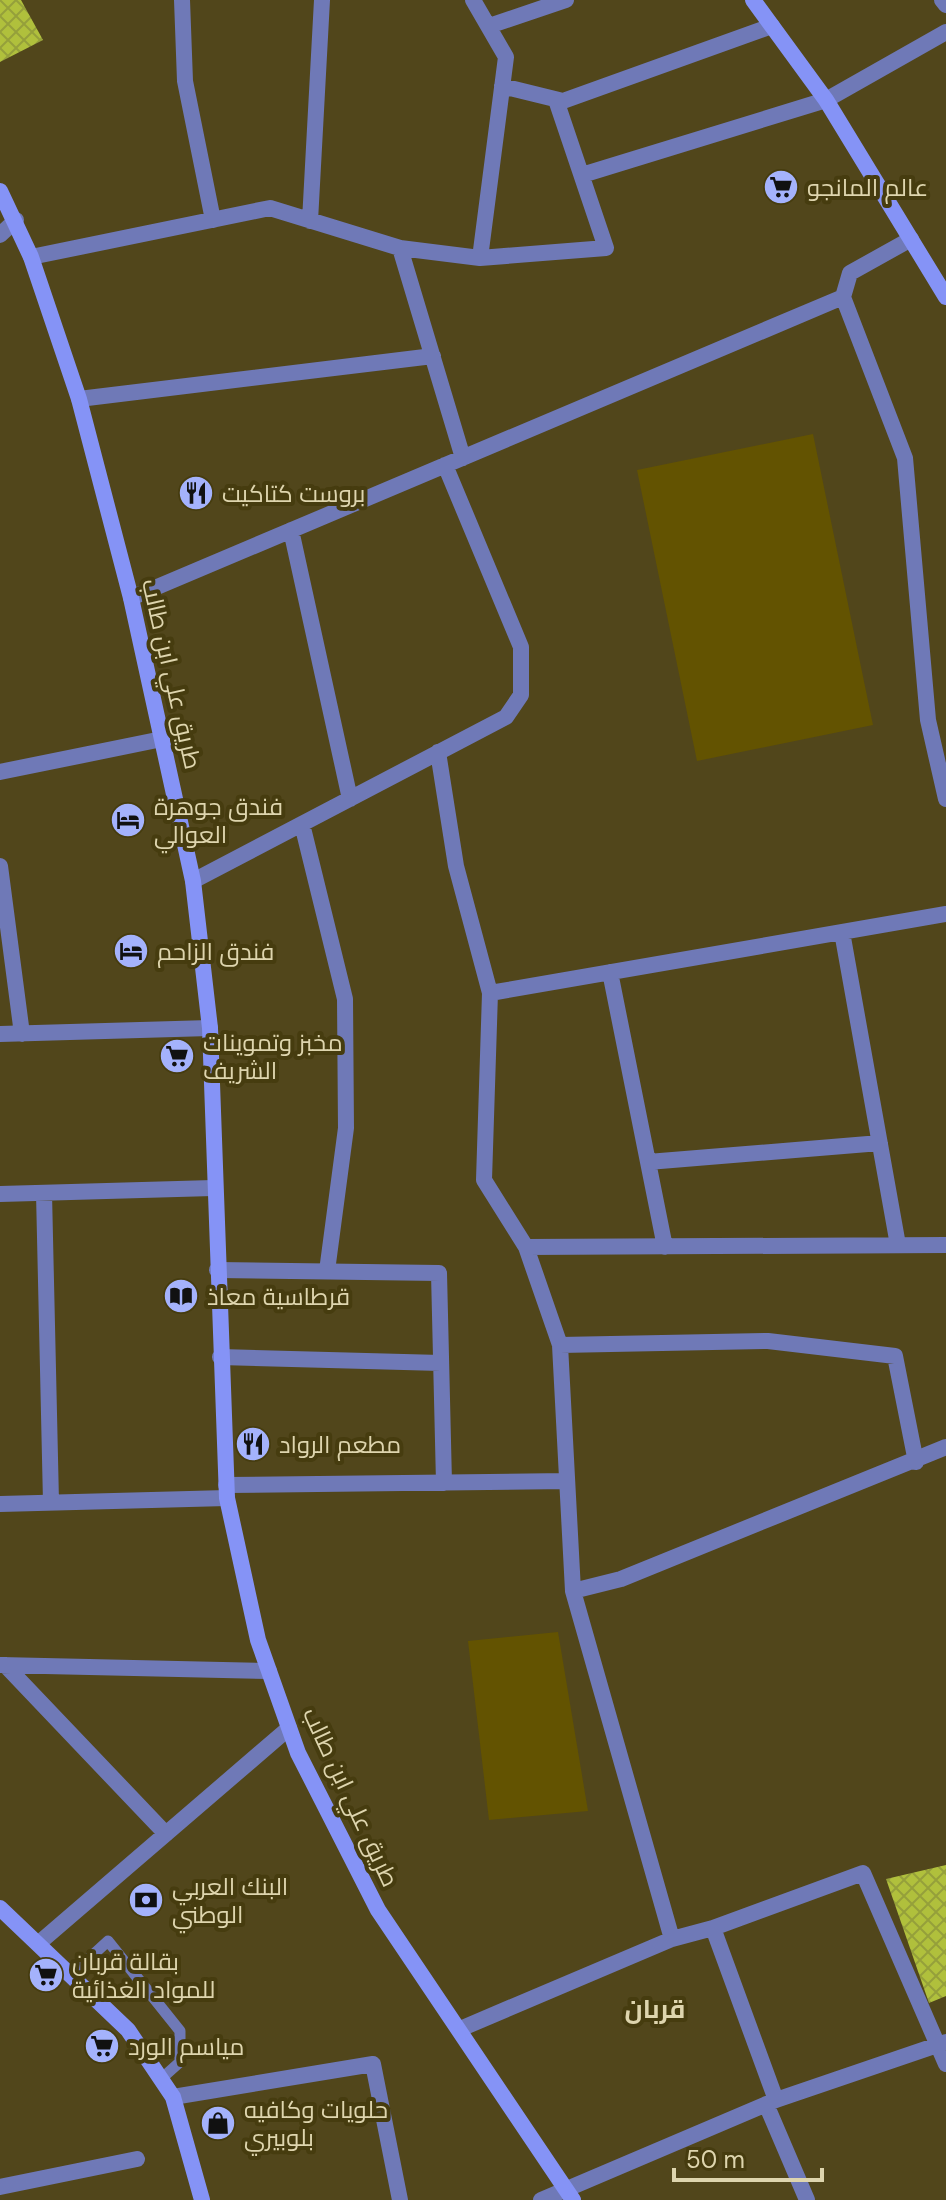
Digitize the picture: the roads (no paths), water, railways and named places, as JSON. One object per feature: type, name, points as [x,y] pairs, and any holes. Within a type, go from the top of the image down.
[{"type":"main road","points":[[753,0],[826,100],[946,297]]},
{"type":"main road","name":"طريق علي ابن طالب","points":[[0,191],[31,257],[79,399],[131,598],[193,881],[210,1028],[213,1188],[226,1491],[258,1640],[298,1753],[378,1910],[569,2194]]},
{"type":"main road","points":[[0,1908],[128,2030],[173,2097],[202,2200]]},
{"type":"street","points":[[182,0],[185,81],[213,220]]},
{"type":"street","points":[[310,221],[322,0]]},
{"type":"street","points":[[473,0],[506,57],[480,258]]},
{"type":"street","points":[[489,26],[566,0]]},
{"type":"street","points":[[942,0],[946,5]]},
{"type":"street","points":[[502,86],[563,101],[772,26]]},
{"type":"street","points":[[582,175],[826,100],[946,32]]},
{"type":"street","points":[[31,257],[270,208],[400,248],[480,258],[606,248],[556,100]]},
{"type":"street","points":[[0,235],[16,220]]},
{"type":"street","points":[[911,239],[850,273],[843,297],[905,458],[928,720],[946,799]]},
{"type":"street","points":[[400,248],[463,458]]},
{"type":"street","points":[[131,598],[843,297]]},
{"type":"street","points":[[79,399],[433,356]]},
{"type":"street","points":[[193,881],[506,717],[521,695],[521,647],[445,465]]},
{"type":"street","points":[[291,530],[350,799]]},
{"type":"street","points":[[928,720],[946,725]]},
{"type":"street","points":[[0,772],[162,739]]},
{"type":"street","points":[[438,752],[456,866],[490,993],[484,1180],[526,1247],[560,1345],[573,1591],[672,1939]]},
{"type":"street","points":[[302,824],[345,999],[346,1128],[327,1271]]},
{"type":"street","points":[[0,866],[22,1034]]},
{"type":"street","points":[[490,993],[946,914]]},
{"type":"street","points":[[842,932],[898,1245]]},
{"type":"street","points":[[610,972],[665,1247]]},
{"type":"street","points":[[0,1034],[210,1028]]},
{"type":"street","points":[[648,1162],[880,1143]]},
{"type":"street","points":[[0,1194],[213,1188]]},
{"type":"street","points":[[44,1193],[51,1502]]},
{"type":"street","points":[[526,1247],[946,1245]]},
{"type":"street","points":[[217,1270],[439,1273],[444,1483]]},
{"type":"street","points":[[560,1345],[768,1341],[895,1356],[916,1462]]},
{"type":"street","points":[[220,1357],[441,1363]]},
{"type":"street","points":[[573,1591],[621,1579],[916,1462],[946,1447]]},
{"type":"street","points":[[0,1504],[226,1491],[567,1481]]},
{"type":"street","points":[[3,1665],[269,1671]]},
{"type":"street","points":[[3,1665],[166,1834]]},
{"type":"street","points":[[39,1943],[289,1728]]},
{"type":"street","points":[[460,2029],[672,1939],[713,1928],[863,1873],[943,2044],[946,2064]]},
{"type":"street","points":[[713,1928],[807,2200]]},
{"type":"street","points":[[541,2200],[569,2194],[771,2102],[943,2044]]},
{"type":"street","points":[[173,2097],[373,2064],[400,2200]]},
{"type":"street","points":[[2,2181],[137,2159]]},
{"type":"lane","points":[[71,1975],[108,1941],[180,2031],[180,2062],[161,2079]]},
{"type":"place","name":"عالم المانجو","points":[[781,187]]},
{"type":"place","name":"بروست كتاكيت","points":[[196,493]]},
{"type":"place","name":"فندق جوهرة العوالي","points":[[128,820]]},
{"type":"place","name":"فندق الزاحم","points":[[131,951]]},
{"type":"place","name":"مخبز وتموينات الشريف","points":[[177,1056]]},
{"type":"place","name":"قرطاسية معاذ","points":[[181,1296]]},
{"type":"place","name":"مطعم الرواد","points":[[253,1444]]},
{"type":"place","name":"البنك العربي الوطني","points":[[146,1900]]},
{"type":"place","name":"بقالة قربان للمواد الغذائية","points":[[46,1975]]},
{"type":"place","name":"مياسم الورد","points":[[102,2046]]},
{"type":"place","name":"حلويات وكافيه بلوبيري","points":[[218,2123]]},
{"type":"district","name":"قربان","points":[[655,2009]]}]
